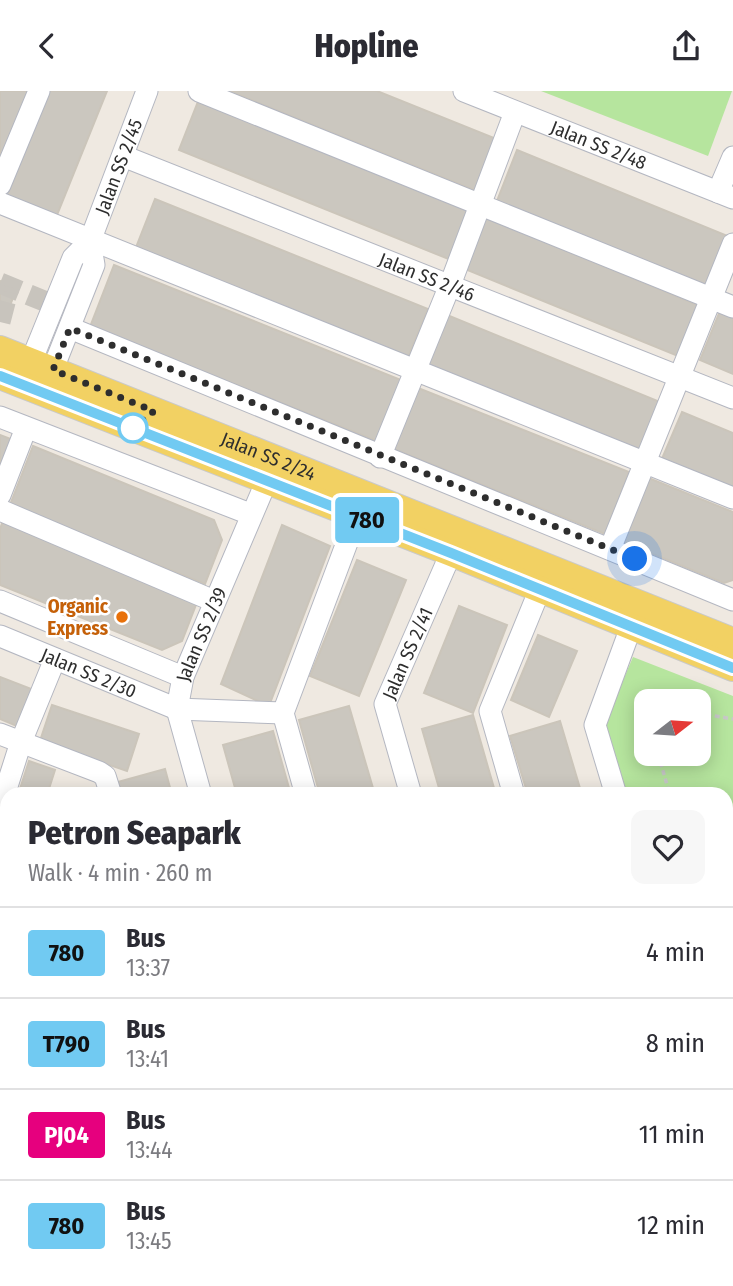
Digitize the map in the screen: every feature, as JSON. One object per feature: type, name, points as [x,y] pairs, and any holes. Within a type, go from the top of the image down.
[{"type":"main road","name":"Jalan SS 2/24","points":[[0,349],[30,377],[267,480],[733,668]]},
{"type":"main road","name":"Jalan SS 2/24","points":[[30,377],[726,631]]},
{"type":"street","points":[[0,185],[39,91]]},
{"type":"street","name":"Jalan SS 2/45","points":[[30,377],[73,258],[90,241],[148,91]]},
{"type":"street","points":[[199,91],[733,307]]},
{"type":"street","name":"Jalan SS 2/48","points":[[464,91],[726,195]]},
{"type":"street","points":[[380,457],[450,285],[515,112]]},
{"type":"street","name":"Jalan SS 2/46","points":[[123,156],[733,398]]},
{"type":"street","points":[[726,195],[733,157]]},
{"type":"street","points":[[0,204],[733,498]]},
{"type":"street","name":"Jalan SS 2/45","points":[[30,377],[70,328],[94,265],[90,241]]},
{"type":"street","points":[[610,549],[733,244]]},
{"type":"street","points":[[70,328],[733,600]]},
{"type":"street","points":[[0,417],[250,514]]},
{"type":"street","points":[[0,495],[26,428]]},
{"type":"street","name":"Jalan SS 2/39","points":[[199,787],[177,709],[183,677],[250,514],[267,480]]},
{"type":"street","points":[[0,510],[214,601]]},
{"type":"street","points":[[304,787],[283,713],[357,516]]},
{"type":"street","name":"Jalan SS 2/41","points":[[409,787],[385,703],[451,553]]},
{"type":"street","points":[[512,787],[490,711],[540,589]]},
{"type":"street","points":[[0,601],[183,677]]},
{"type":"street","points":[[614,787],[595,725],[631,627]]},
{"type":"street","name":"Jalan SS 2/30","points":[[0,636],[177,709]]},
{"type":"street","points":[[7,787],[21,742],[55,659]]},
{"type":"street","points":[[177,709],[283,713]]},
{"type":"street","points":[[0,734],[99,772],[105,776],[108,787]]},
{"type":"path","points":[[711,715],[733,719]]},
{"type":"path","points":[[662,767],[668,787]]},
{"type":"green space","points":[[541,91],[732,91],[708,156]]},
{"type":"green space","points":[[633,657],[733,696],[733,787],[622,787],[603,726]]},
{"type":"building","points":[[0,91],[32,91],[0,170]]},
{"type":"building","points":[[45,91],[107,91],[57,215],[4,194]]},
{"type":"building","points":[[229,91],[377,91],[499,140],[479,192]]},
{"type":"building","points":[[199,99],[471,208],[451,260],[179,150]]},
{"type":"building","points":[[517,150],[730,237],[710,288],[497,201]]},
{"type":"building","points":[[155,199],[428,309],[407,360],[135,250]]},
{"type":"building","points":[[486,218],[698,305],[678,356],[465,269]]},
{"type":"building","points":[[114,265],[401,380],[377,441],[90,327]]},
{"type":"building","points":[[0,281],[17,288],[7,313],[0,312]]},
{"type":"building","points":[[720,311],[733,316],[733,374],[700,360]]},
{"type":"building","points":[[447,315],[660,402],[639,453],[426,366]]},
{"type":"building","points":[[413,386],[629,472],[605,534],[389,447]]},
{"type":"building","points":[[682,412],[733,433],[733,491],[661,461]]},
{"type":"building","points":[[0,435],[16,441],[0,482]]},
{"type":"building","points":[[33,446],[214,520],[222,540],[205,584],[10,505]]},
{"type":"building","points":[[646,477],[733,512],[733,580],[724,583],[621,541]]},
{"type":"building","points":[[4,518],[199,597],[182,641],[162,650],[0,585],[0,529]]},
{"type":"building","points":[[282,525],[330,546],[269,706],[221,684]]},
{"type":"building","points":[[357,560],[406,580],[359,696],[310,676]]},
{"type":"building","points":[[459,606],[507,625],[473,713],[424,693]]},
{"type":"building","points":[[538,635],[577,651],[549,717],[511,700]]},
{"type":"building","points":[[0,677],[34,690],[19,727],[0,719]]},
{"type":"building","points":[[52,705],[139,734],[127,771],[40,741]]},
{"type":"building","points":[[349,706],[373,787],[318,787],[299,720]]},
{"type":"building","points":[[473,715],[494,787],[439,787],[422,729]]},
{"type":"building","points":[[560,721],[580,787],[526,787],[510,736]]},
{"type":"building","points":[[273,731],[289,787],[235,787],[223,745]]},
{"type":"building","points":[[29,761],[55,770],[50,787],[21,787]]},
{"type":"building","points":[[165,769],[170,787],[119,787],[118,782]]},
{"type":"tunnel","points":[[0,283],[54,305]]},
{"type":"tunnel","points":[[0,322],[9,287]]},
{"type":"bus line","name":"780","points":[[0,376],[451,553],[733,668]]},
{"type":"place","name":"Organic Express","points":[[122,617]]},
{"type":"route","points":[[133,428],[154,411],[53,370],[70,328],[373,455],[635,559]]}]
